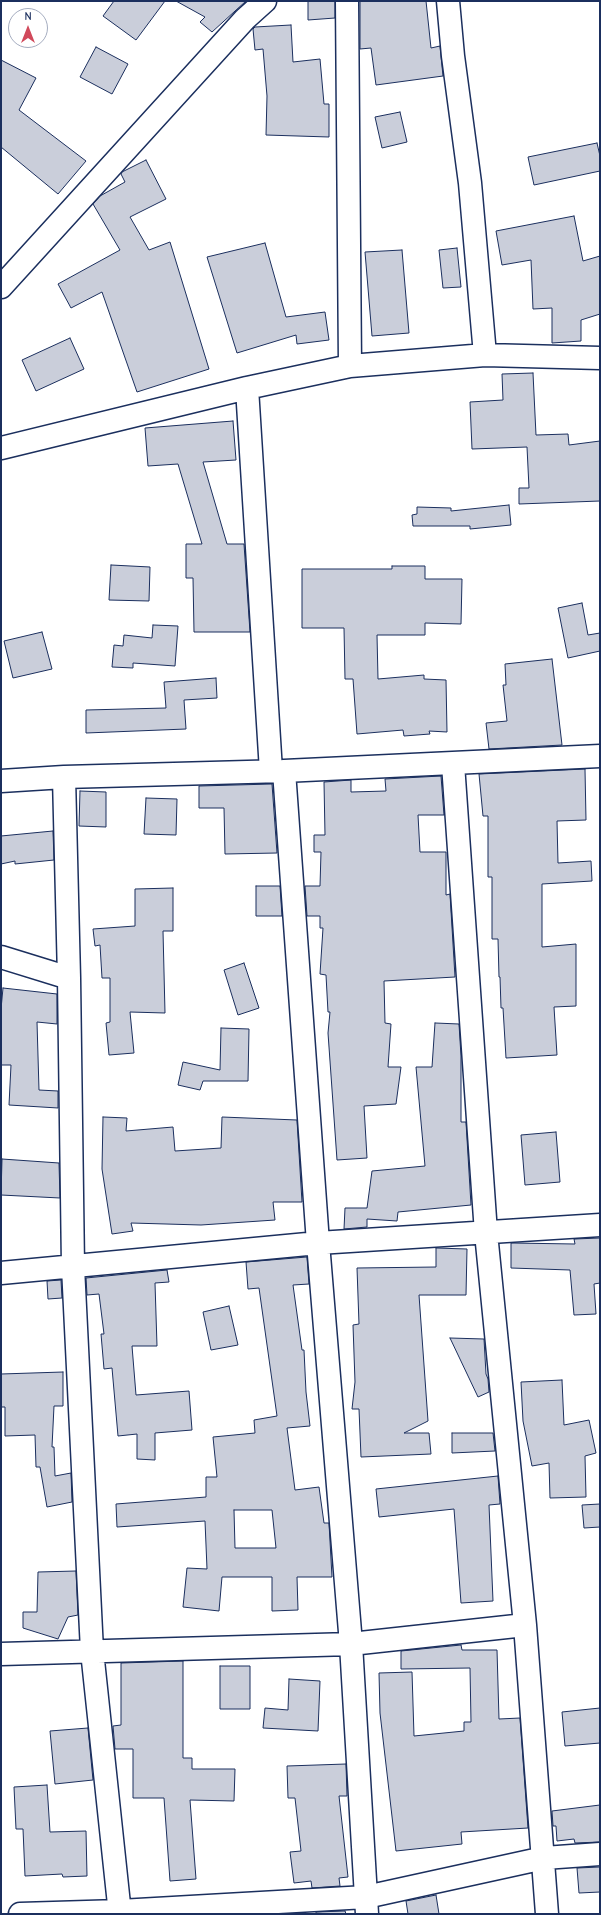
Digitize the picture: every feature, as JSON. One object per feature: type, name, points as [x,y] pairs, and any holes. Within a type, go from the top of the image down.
[{"type":"street","points":[[1,287],[245,19],[265,1]]},
{"type":"street","points":[[347,1],[350,366]]},
{"type":"street","points":[[448,1],[452,56],[470,183],[485,355]]},
{"type":"street","points":[[1,448],[247,388],[350,366],[485,355],[600,358]]},
{"type":"street","points":[[247,388],[277,772],[351,1644],[366,1905]]},
{"type":"street","points":[[1,781],[64,777],[277,772],[600,756]]},
{"type":"street","points":[[452,764],[486,1233],[524,1625],[544,1858],[547,1914]]},
{"type":"street","points":[[64,777],[69,978],[73,1267],[92,1650],[120,1913]]},
{"type":"street","points":[[1,957],[69,978]]},
{"type":"street","points":[[1,1273],[318,1243],[600,1225]]},
{"type":"street","points":[[1,1654],[92,1650],[351,1644],[524,1625]]},
{"type":"street","points":[[20,1914],[120,1913],[366,1905],[544,1858],[600,1854]]},
{"type":"building","points":[[114,1],[165,1],[136,40],[103,16]]},
{"type":"building","points":[[176,1],[246,1],[212,32],[200,22],[205,17]]},
{"type":"building","points":[[308,1],[335,1],[335,18],[308,20]]},
{"type":"building","points":[[360,1],[426,1],[431,48],[440,46],[443,76],[376,85],[371,48],[360,49]]},
{"type":"building","points":[[291,25],[293,62],[320,59],[324,104],[329,104],[329,137],[266,135],[267,96],[263,49],[255,50],[253,29],[255,27]]},
{"type":"building","points":[[96,47],[128,64],[112,94],[80,77]]},
{"type":"building","points":[[1,60],[36,78],[19,110],[86,161],[58,194],[1,147]]},
{"type":"building","points":[[400,112],[407,142],[382,148],[375,117]]},
{"type":"building","points":[[597,143],[600,156],[600,171],[534,185],[528,157]]},
{"type":"building","points":[[146,160],[166,199],[130,217],[149,250],[170,242],[209,369],[137,392],[102,292],[71,308],[58,284],[120,250],[93,204],[100,196],[125,182],[121,174],[122,172]]},
{"type":"building","points":[[574,216],[583,261],[600,256],[600,314],[581,320],[581,341],[552,343],[552,308],[533,309],[531,260],[502,265],[496,231]]},
{"type":"building","points":[[265,243],[286,317],[325,312],[329,340],[297,344],[296,335],[237,353],[207,257]]},
{"type":"building","points":[[457,248],[461,287],[443,288],[439,250]]},
{"type":"building","points":[[402,250],[409,333],[372,336],[365,252]]},
{"type":"building","points":[[70,338],[84,369],[36,391],[22,360]]},
{"type":"building","points":[[533,373],[536,435],[568,434],[569,445],[600,441],[600,501],[519,504],[519,488],[529,488],[527,447],[472,449],[470,402],[503,400],[502,374]]},
{"type":"building","points":[[233,421],[236,460],[203,462],[227,544],[244,544],[250,632],[194,632],[193,578],[186,578],[186,544],[202,544],[178,464],[148,466],[145,428]]},
{"type":"building","points":[[509,505],[511,525],[470,529],[470,526],[413,526],[412,515],[417,514],[417,507],[451,508],[451,511]]},
{"type":"building","points":[[111,565],[150,567],[149,601],[109,600]]},
{"type":"building","points":[[392,566],[425,566],[425,579],[462,579],[461,624],[425,623],[425,635],[377,635],[378,679],[424,675],[424,679],[446,680],[447,732],[429,731],[430,734],[404,736],[403,730],[357,734],[353,679],[345,679],[344,628],[302,628],[302,569],[392,569]]},
{"type":"building","points":[[582,603],[588,635],[600,633],[600,651],[568,658],[558,608]]},
{"type":"building","points":[[153,625],[178,626],[175,666],[133,663],[133,668],[112,667],[114,645],[123,646],[124,635],[152,638]]},
{"type":"building","points":[[42,632],[52,669],[13,678],[4,641]]},
{"type":"building","points":[[552,659],[562,745],[489,749],[486,723],[507,721],[503,685],[506,685],[505,664]]},
{"type":"building","points":[[216,678],[217,698],[184,700],[186,729],[86,733],[86,710],[166,708],[164,682]]},
{"type":"building","points":[[585,769],[586,820],[557,821],[558,863],[591,861],[592,881],[542,884],[542,947],[576,944],[576,1006],[554,1007],[557,1055],[506,1058],[503,1008],[501,1008],[498,939],[492,939],[492,877],[488,877],[488,816],[483,816],[479,774]]},
{"type":"building","points":[[441,776],[444,815],[418,815],[420,852],[446,852],[446,895],[450,894],[455,977],[384,981],[385,1023],[391,1024],[388,1067],[401,1067],[396,1104],[364,1106],[367,1158],[337,1160],[328,1033],[330,1012],[328,1012],[326,975],[320,974],[323,928],[320,928],[320,916],[307,916],[305,886],[320,886],[321,852],[314,852],[314,835],[325,835],[324,782],[351,780],[351,792],[386,791],[385,779]]},
{"type":"building","points":[[272,784],[277,853],[225,854],[224,808],[199,808],[199,786]]},
{"type":"building","points":[[80,791],[106,792],[106,827],[79,826]]},
{"type":"building","points":[[146,798],[177,799],[176,835],[144,834]]},
{"type":"building","points":[[53,831],[54,860],[15,864],[15,861],[1,864],[1,836]]},
{"type":"building","points":[[256,886],[280,886],[282,916],[256,916]]},
{"type":"building","points":[[173,888],[173,931],[163,931],[165,1013],[130,1012],[134,1053],[109,1055],[106,1023],[110,1022],[110,978],[102,978],[100,945],[95,946],[93,929],[135,926],[135,889]]},
{"type":"building","points":[[244,963],[259,1008],[238,1015],[224,970]]},
{"type":"building","points":[[3,988],[57,994],[57,1024],[37,1022],[39,1090],[58,1091],[58,1108],[9,1105],[11,1065],[1,1065],[1,1009]]},
{"type":"building","points":[[435,1023],[459,1024],[461,1056],[461,1122],[466,1122],[471,1205],[398,1212],[397,1221],[367,1219],[367,1227],[344,1229],[345,1208],[367,1208],[372,1171],[425,1166],[416,1067],[432,1067]]},
{"type":"building","points":[[221,1028],[249,1029],[248,1081],[203,1081],[200,1090],[178,1085],[183,1062],[220,1070]]},
{"type":"building","points":[[103,1117],[127,1118],[126,1131],[173,1127],[175,1151],[221,1148],[222,1117],[297,1120],[302,1202],[273,1202],[275,1220],[201,1225],[131,1223],[133,1231],[112,1234],[102,1169]]},
{"type":"building","points":[[556,1132],[560,1182],[525,1185],[521,1135]]},
{"type":"building","points":[[2,1159],[59,1163],[60,1198],[1,1195]]},
{"type":"building","points":[[600,1238],[600,1283],[594,1284],[596,1314],[574,1315],[570,1270],[511,1268],[511,1243],[575,1244],[574,1239]]},
{"type":"building","points":[[436,1248],[467,1249],[466,1295],[419,1295],[428,1421],[404,1433],[429,1433],[431,1454],[361,1457],[359,1409],[352,1409],[355,1382],[353,1325],[359,1324],[357,1268],[436,1267]]},
{"type":"building","points":[[307,1257],[309,1284],[293,1285],[302,1350],[304,1350],[306,1392],[310,1426],[287,1428],[295,1490],[319,1487],[324,1523],[329,1523],[332,1577],[297,1577],[298,1610],[272,1611],[272,1577],[222,1577],[219,1611],[183,1607],[187,1568],[207,1569],[205,1521],[117,1527],[116,1504],[206,1497],[206,1477],[217,1477],[213,1437],[255,1433],[254,1420],[277,1416],[259,1288],[248,1289],[246,1262]],"holes":[[[234,1510],[272,1510],[276,1548],[235,1548]]]},
{"type":"building","points":[[167,1270],[169,1282],[155,1283],[157,1346],[132,1346],[136,1395],[189,1391],[192,1430],[155,1433],[155,1460],[137,1459],[137,1434],[118,1436],[112,1368],[104,1369],[101,1334],[104,1334],[99,1294],[87,1295],[86,1278]]},
{"type":"building","points":[[61,1280],[62,1298],[48,1299],[47,1281]]},
{"type":"building","points":[[229,1306],[238,1345],[211,1350],[203,1312]]},
{"type":"building","points":[[450,1338],[484,1339],[486,1374],[489,1392],[478,1397]]},
{"type":"building","points":[[63,1372],[63,1406],[54,1406],[52,1447],[54,1447],[55,1476],[71,1473],[72,1502],[47,1507],[40,1467],[36,1467],[35,1435],[5,1436],[5,1407],[1,1407],[1,1374]]},
{"type":"building","points":[[562,1380],[564,1425],[589,1420],[596,1453],[585,1456],[586,1497],[550,1498],[549,1463],[532,1466],[523,1421],[521,1382]]},
{"type":"building","points":[[452,1433],[493,1433],[495,1451],[452,1453]]},
{"type":"building","points":[[498,1476],[500,1504],[489,1505],[493,1601],[461,1603],[454,1509],[379,1517],[376,1489]]},
{"type":"building","points":[[600,1504],[600,1527],[584,1528],[582,1505]]},
{"type":"building","points":[[76,1571],[78,1615],[68,1617],[58,1639],[23,1628],[23,1612],[37,1612],[38,1572]]},
{"type":"building","points":[[461,1645],[462,1650],[497,1650],[499,1719],[520,1718],[528,1828],[461,1832],[462,1844],[396,1851],[380,1713],[379,1673],[412,1672],[414,1736],[464,1731],[464,1722],[471,1722],[470,1668],[401,1669],[401,1651]]},
{"type":"building","points":[[183,1661],[183,1758],[192,1758],[192,1769],[235,1769],[234,1801],[190,1800],[196,1879],[170,1881],[164,1798],[133,1798],[133,1749],[115,1749],[113,1726],[121,1725],[121,1663]]},
{"type":"building","points":[[220,1666],[250,1666],[250,1709],[220,1709]]},
{"type":"building","points":[[289,1679],[320,1681],[318,1731],[263,1728],[265,1708],[288,1710]]},
{"type":"building","points":[[600,1708],[600,1743],[565,1746],[562,1712]]},
{"type":"building","points":[[88,1728],[93,1780],[55,1784],[50,1731]]},
{"type":"building","points":[[346,1764],[347,1796],[339,1796],[348,1877],[339,1878],[340,1886],[312,1888],[311,1881],[294,1883],[290,1852],[301,1851],[295,1798],[288,1798],[287,1766]]},
{"type":"building","points":[[47,1785],[50,1832],[86,1831],[87,1876],[63,1877],[62,1874],[25,1876],[23,1829],[16,1829],[14,1787]]},
{"type":"building","points":[[600,1805],[600,1842],[575,1843],[574,1839],[557,1841],[556,1826],[553,1826],[552,1811]]},
{"type":"building","points":[[600,1867],[600,1892],[579,1893],[577,1868]]},
{"type":"building","points":[[436,1895],[439,1914],[408,1914],[406,1901]]},
{"type":"building","points":[[345,1911],[346,1914],[316,1914],[316,1912]]}]
